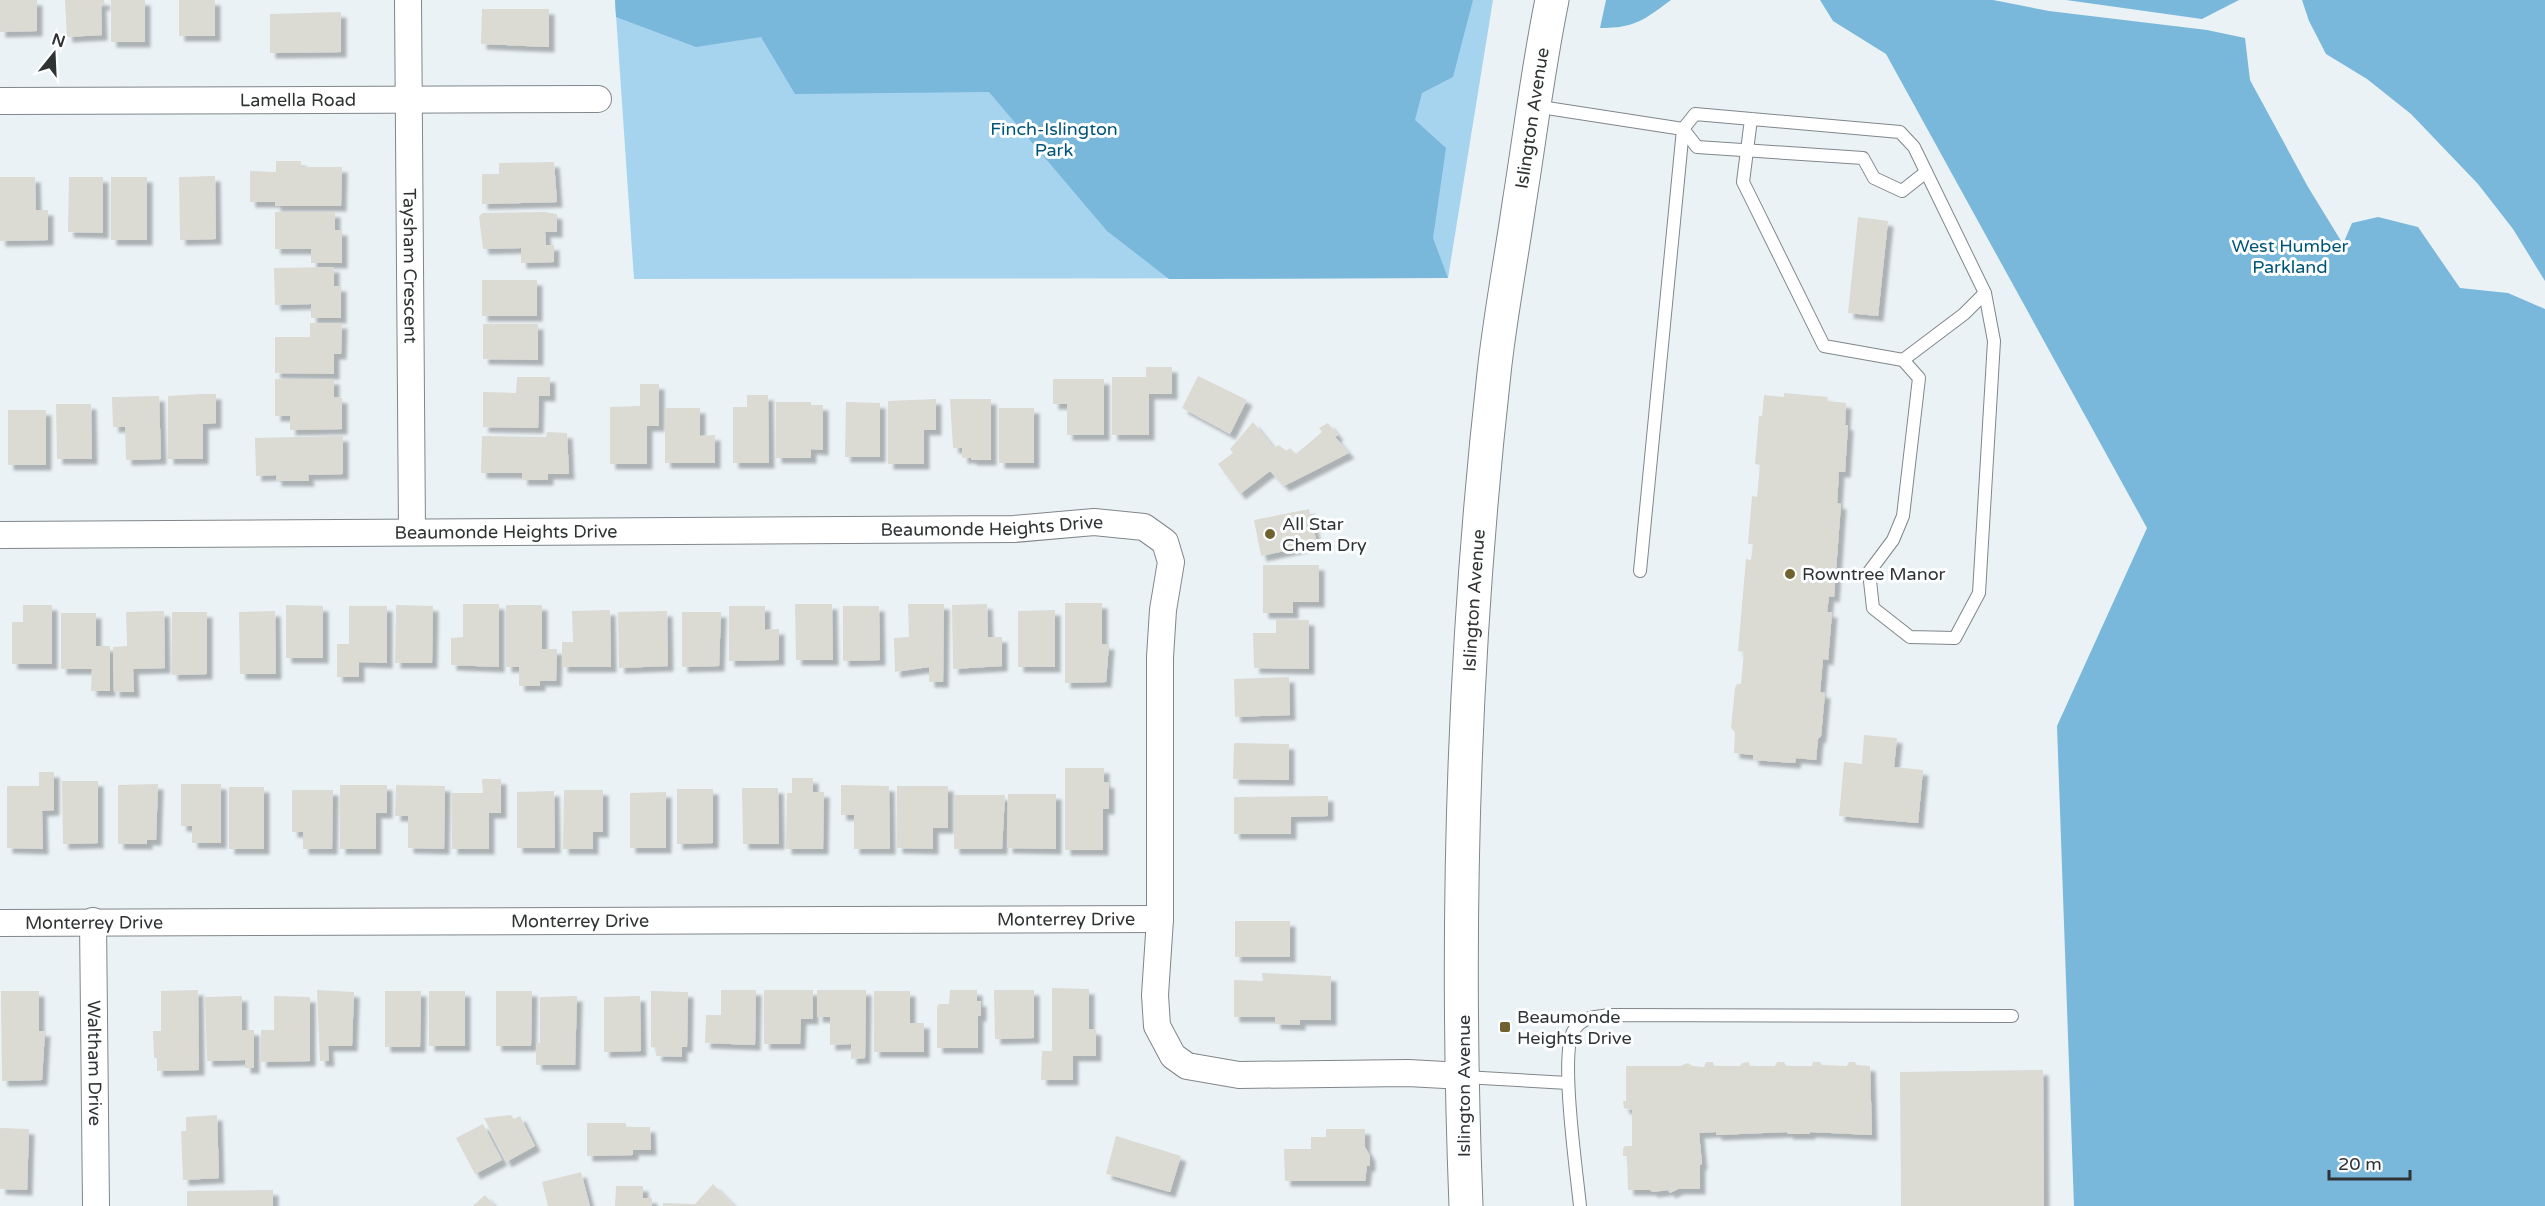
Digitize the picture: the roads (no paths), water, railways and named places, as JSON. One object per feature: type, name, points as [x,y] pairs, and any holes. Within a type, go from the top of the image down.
[{"type":"main road","name":"Islington Avenue","points":[[1466,1206],[1463,1076],[1464,780],[1476,569],[1494,371],[1533,106],[1552,0]]},
{"type":"street","name":"Taysham Crescent","points":[[408,0],[412,532]]},
{"type":"street","name":"Lamella Road","points":[[0,101],[598,99]]},
{"type":"street","name":"Beaumonde Heights Drive","points":[[0,535],[1014,529],[1094,522],[1144,527],[1165,542],[1171,562],[1163,610],[1160,657],[1160,919],[1155,995],[1157,1026],[1173,1056],[1187,1066],[1239,1075],[1408,1073],[1463,1076]]},
{"type":"street","name":"Monterrey Drive","points":[[0,923],[1160,919]]},
{"type":"street","name":"Waltham Drive","points":[[93,921],[96,1206]]},
{"type":"lane","points":[[1533,106],[1683,129],[1697,147],[1863,158],[1874,178],[1902,191],[1926,172]]},
{"type":"lane","points":[[1640,571],[1683,129],[1695,114],[1900,132],[1914,147],[1985,293],[1994,340],[1979,594],[1955,638],[1910,637],[1874,608],[1869,572],[1893,540],[1903,516],[1918,378],[1903,360],[1824,346],[1743,182],[1751,119]]},
{"type":"lane","points":[[1903,360],[1964,315],[1985,293]]},
{"type":"lane","points":[[1580,1206],[1568,1083],[1572,1032],[1584,1019],[1611,1015],[2012,1016]]},
{"type":"lane","points":[[1463,1076],[1568,1083]]},
{"type":"place","name":"All Star Chem Dry","points":[[1270,534]]},
{"type":"place","name":"Rowntree Manor","points":[[1790,574]]},
{"type":"place","name":"Beaumonde Heights Drive","points":[[1505,1027]]},
{"type":"park label","name":"Finch-Islington Park","points":[[1054,139]]},
{"type":"park label","name":"West Humber Parkland","points":[[2290,256]]}]
